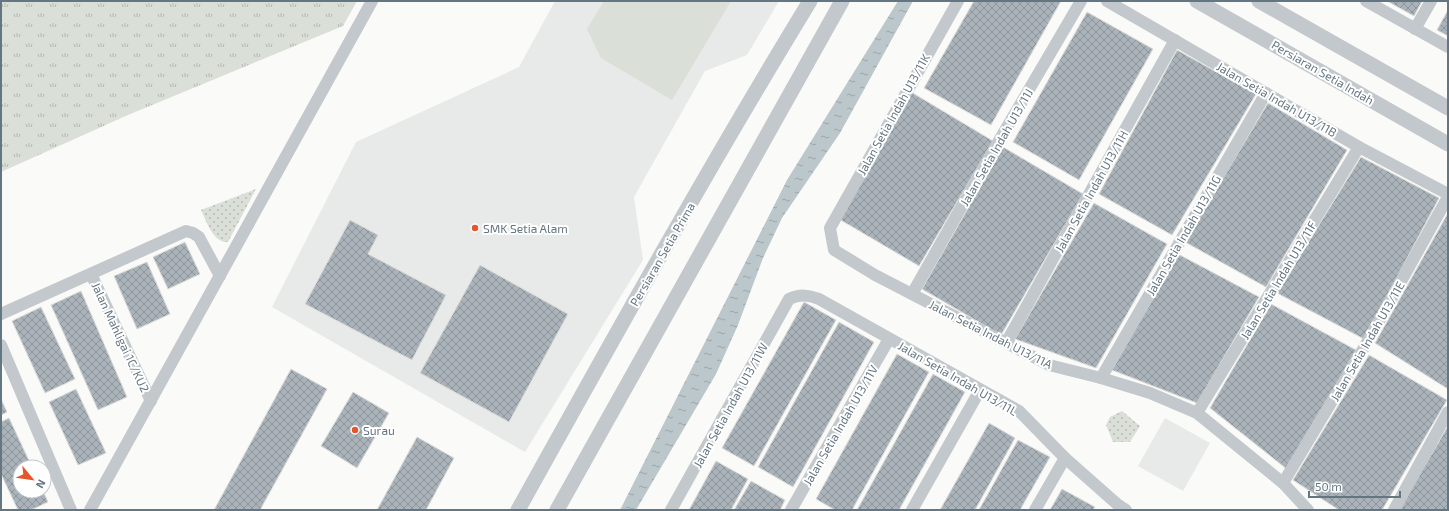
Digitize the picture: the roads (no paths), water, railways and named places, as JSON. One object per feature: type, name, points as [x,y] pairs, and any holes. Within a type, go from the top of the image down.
[{"type":"street","points":[[90,510],[372,1]]},
{"type":"street","name":"Persiaran Setia Prima","points":[[518,510],[666,246],[772,63],[810,1]]},
{"type":"street","points":[[557,510],[842,1]]},
{"type":"street","name":"Jalan Setia Indah U13/11K","points":[[830,228],[958,1]]},
{"type":"street","name":"Jalan Setia Indah U13/11J","points":[[912,294],[1000,139],[1081,1]]},
{"type":"street","name":"Jalan Setia Indah U13/11B","points":[[1107,1],[1359,147],[1448,194]]},
{"type":"street","name":"Persiaran Setia Indah","points":[[1197,1],[1448,144]]},
{"type":"street","points":[[1259,1],[1448,108]]},
{"type":"street","points":[[1366,1],[1448,47]]},
{"type":"street","points":[[1415,29],[1431,1]]},
{"type":"street","name":"Jalan Setia Indah U13/11H","points":[[1006,342],[1175,40]]},
{"type":"street","name":"Jalan Setia Indah U13/11G","points":[[1101,378],[1266,93]]},
{"type":"street","name":"Jalan Setia Indah U13/11F","points":[[1197,413],[1359,147]]},
{"type":"street","name":"Jalan Setia Indah U13/11E","points":[[1283,483],[1365,346],[1448,197]]},
{"type":"street","name":"Jalan Setia Indah U13/11A","points":[[830,228],[834,250],[875,275],[1049,365],[1101,378],[1150,393],[1197,413],[1283,483],[1308,510]]},
{"type":"street","points":[[1,314],[186,231],[199,237],[220,276]]},
{"type":"street","name":"Jalan Mahligai 1C/KU2","points":[[91,274],[151,400]]},
{"type":"street","name":"Jalan Setia Indah U13/11L","points":[[789,299],[796,296],[808,295],[819,299],[1019,411],[1065,458],[1117,504],[1126,510]]},
{"type":"street","name":"Jalan Setia Indah U13/11W","points":[[671,510],[789,299]]},
{"type":"street","name":"Jalan Setia Indah U13/11V","points":[[791,510],[889,339]]},
{"type":"street","points":[[1,345],[70,510]]},
{"type":"street","points":[[912,510],[980,390]]},
{"type":"street","points":[[1394,510],[1448,412]]},
{"type":"street","points":[[1035,510],[1065,458]]},
{"type":"water","points":[[898,1],[913,1],[840,133],[782,218],[763,258],[738,325],[716,374],[636,510],[620,510],[787,180]]},
{"type":"place","name":"SMK Setia Alam","points":[[475,228]]},
{"type":"place","name":"Surau","points":[[355,430]]}]
